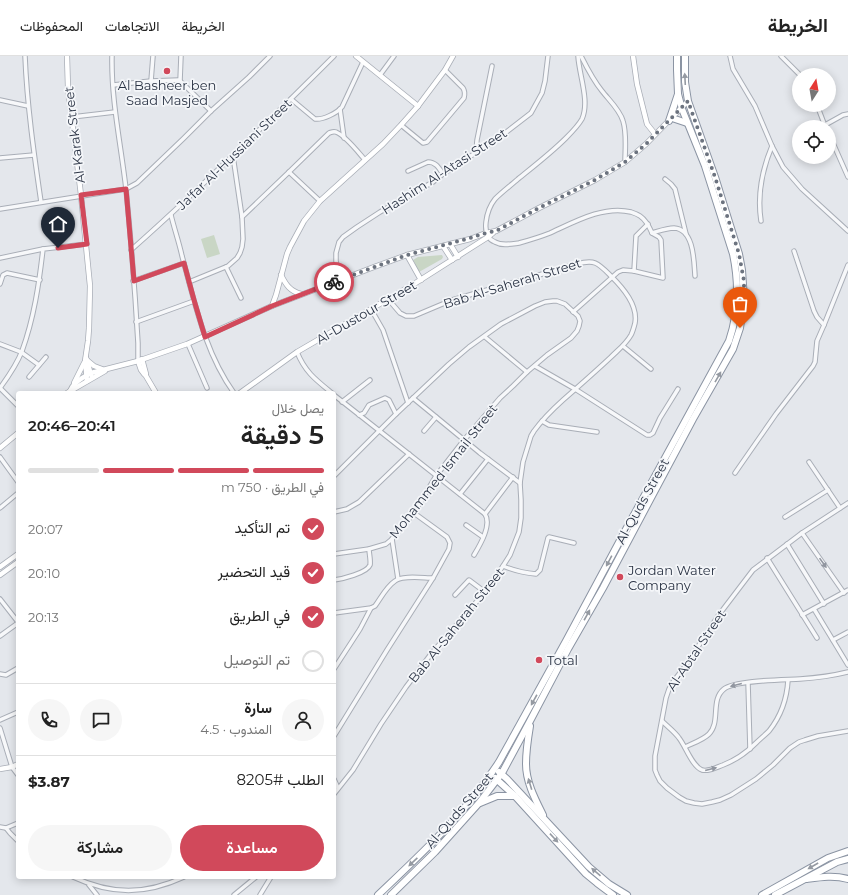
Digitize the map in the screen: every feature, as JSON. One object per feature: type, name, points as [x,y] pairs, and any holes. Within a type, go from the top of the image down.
[{"type":"highway","name":"Al-Quds Street","points":[[378,895],[427,849],[474,798],[492,772],[566,641],[726,347],[731,335],[737,300],[736,269],[733,254],[705,166],[687,123],[678,94],[677,56]]},
{"type":"highway","name":"Al-Quds Street","points":[[391,895],[435,852],[479,803],[502,773],[557,669],[733,349],[740,328],[744,299],[744,281],[739,254],[715,177],[688,101],[685,82],[685,56]]},
{"type":"highway","points":[[678,94],[670,119],[687,123]]},
{"type":"highway","points":[[530,721],[526,766],[533,794],[545,820]]},
{"type":"highway","points":[[492,772],[502,773],[590,867],[609,884],[627,895]]},
{"type":"highway","points":[[492,772],[497,780],[515,796],[586,874],[613,895]]},
{"type":"highway","points":[[479,803],[497,796],[515,796]]},
{"type":"highway","points":[[762,895],[828,858],[848,851]]},
{"type":"highway","points":[[775,895],[837,862],[848,859]]},
{"type":"highway","points":[[801,880],[824,877],[848,879]]},
{"type":"street","points":[[25,56],[26,91],[41,202]]},
{"type":"street","name":"Al-Karak Street","points":[[67,56],[68,88],[87,244],[90,286],[86,360],[89,377]]},
{"type":"street","points":[[112,56],[115,112],[126,189],[134,281],[138,354],[142,370],[155,391]]},
{"type":"street","points":[[151,81],[153,56]]},
{"type":"street","points":[[180,81],[181,56]]},
{"type":"street","name":"Ja'far Al-Hussiani Street","points":[[131,250],[233,156],[334,56]]},
{"type":"street","points":[[356,56],[418,106]]},
{"type":"street","points":[[380,75],[394,56]]},
{"type":"street","points":[[272,306],[287,254],[304,221],[320,201],[401,125],[418,106],[445,70],[453,56]]},
{"type":"street","name":"Hashim Al-Atasi Street","points":[[340,279],[336,261],[336,252],[339,242],[344,237],[380,212],[423,188],[500,136],[531,113],[542,93],[548,56]]},
{"type":"street","points":[[580,56],[588,71],[617,110],[623,121],[625,135],[625,162]]},
{"type":"street","points":[[336,472],[449,364],[469,347],[508,320],[545,302],[553,301],[561,302],[573,312],[622,270],[634,271],[663,278],[661,240],[652,233],[648,224],[639,215],[627,211],[617,210],[599,213],[586,217],[541,237],[510,244],[497,243],[491,240],[487,235],[486,220],[494,201],[499,195],[558,146],[580,122],[584,113],[584,97],[580,56]]},
{"type":"street","points":[[633,56],[637,84],[647,124],[655,134]]},
{"type":"street","points":[[730,56],[733,69],[755,106],[772,146],[783,167],[795,183],[848,231]]},
{"type":"street","points":[[781,56],[793,68]]},
{"type":"street","points":[[0,209],[126,189],[137,183],[267,57]]},
{"type":"street","points":[[291,99],[312,117],[318,119],[336,112],[340,108],[363,62]]},
{"type":"street","points":[[476,152],[492,66]]},
{"type":"street","points":[[401,125],[422,143],[428,142],[464,98],[465,90],[445,70]]},
{"type":"street","points":[[113,85],[151,81],[180,81],[211,111]]},
{"type":"street","points":[[0,100],[28,106]]},
{"type":"street","name":"Al-Dustour Street","points":[[243,391],[297,352],[421,280],[458,257],[487,235],[595,180],[625,162],[641,149],[688,101]]},
{"type":"street","points":[[340,108],[344,138]]},
{"type":"street","points":[[72,117],[115,112]]},
{"type":"street","points":[[835,120],[848,114]]},
{"type":"street","points":[[242,216],[290,172],[329,133],[336,132],[344,138],[365,160]]},
{"type":"street","points":[[761,221],[759,201],[761,179],[763,169],[772,146]]},
{"type":"street","points":[[836,150],[848,177]]},
{"type":"street","points":[[0,158],[34,155]]},
{"type":"street","points":[[189,282],[226,267],[234,262],[240,253],[243,238],[242,216],[233,156]]},
{"type":"street","points":[[408,171],[431,162],[436,165],[443,174]]},
{"type":"street","points":[[290,172],[320,201]]},
{"type":"street","points":[[665,180],[675,189],[687,235],[692,248],[695,276]]},
{"type":"street","points":[[170,215],[205,337],[218,367],[233,391]]},
{"type":"street","points":[[634,271],[636,236],[648,224]]},
{"type":"street","points":[[652,233],[676,228],[687,235]]},
{"type":"street","points":[[70,390],[89,377],[106,370],[188,344],[272,306],[340,279],[407,255],[487,235]]},
{"type":"street","points":[[0,258],[43,249],[87,244]]},
{"type":"street","points":[[450,244],[458,257]]},
{"type":"street","points":[[443,246],[452,260]]},
{"type":"street","points":[[16,404],[0,388],[9,375],[21,352],[31,320],[40,280],[43,249]]},
{"type":"street","points":[[794,251],[812,306],[817,317],[824,325]]},
{"type":"street","points":[[407,255],[421,280]]},
{"type":"street","name":"Bab Al-Saherah Street","points":[[336,791],[353,770],[381,724],[415,675],[484,592],[510,555],[519,532],[522,508],[520,483],[523,462],[531,436],[542,421],[561,402],[623,346],[631,336],[635,322],[634,309],[627,296],[612,277],[594,262],[586,261],[465,296],[414,316],[400,314],[388,299]]},
{"type":"street","points":[[134,281],[184,263]]},
{"type":"street","points":[[735,473],[772,420],[813,366],[815,362],[817,341],[848,265]]},
{"type":"street","points":[[226,267],[240,298]]},
{"type":"street","points":[[0,284],[3,275],[7,273],[40,280]]},
{"type":"street","points":[[281,275],[287,286],[301,294]]},
{"type":"street","points":[[136,322],[194,300]]},
{"type":"street","points":[[371,309],[383,330],[408,404]]},
{"type":"street","name":"Mohammed Ismail Street","points":[[336,554],[369,549],[386,544],[392,540],[414,513],[436,476],[500,398],[527,372],[571,338],[576,332],[580,321],[578,316],[573,312]]},
{"type":"street","points":[[485,337],[527,372]]},
{"type":"street","points":[[0,344],[21,352],[39,365]]},
{"type":"street","points":[[188,344],[207,388]]},
{"type":"street","points":[[623,346],[651,369]]},
{"type":"street","points":[[297,352],[304,366],[312,377],[330,391]]},
{"type":"street","points":[[29,377],[46,357]]},
{"type":"street","points":[[70,390],[86,360],[94,366],[106,370]]},
{"type":"street","points":[[535,366],[575,389],[644,433],[650,435],[653,433],[660,418],[678,389]]},
{"type":"street","points":[[342,402],[370,380]]},
{"type":"street","points":[[336,397],[485,514],[488,525],[474,555]]},
{"type":"street","points":[[359,415],[364,413],[369,405],[385,398],[389,400],[396,414]]},
{"type":"street","points":[[413,398],[520,483]]},
{"type":"street","points":[[424,431],[436,417]]},
{"type":"street","points":[[542,421],[551,425],[597,432]]},
{"type":"street","points":[[0,448],[16,435]]},
{"type":"street","points":[[336,512],[347,509],[359,502],[409,454]]},
{"type":"street","points":[[0,457],[16,479]]},
{"type":"street","points":[[460,494],[488,459]]},
{"type":"street","points":[[809,462],[840,508]]},
{"type":"street","points":[[485,514],[513,477]]},
{"type":"street","points":[[785,517],[828,490]]},
{"type":"street","points":[[0,508],[16,495]]},
{"type":"street","name":"Al-Abtal Street","points":[[848,503],[767,558],[749,574],[718,616],[669,689],[666,698],[655,770],[660,781],[679,797],[686,801],[702,804],[720,800],[736,792],[756,779],[794,745],[805,740],[848,731]]},
{"type":"street","points":[[336,733],[450,549],[450,540],[447,537],[414,513]]},
{"type":"street","points":[[466,525],[483,537]]},
{"type":"street","points":[[802,533],[844,593]]},
{"type":"street","points":[[503,566],[523,573],[536,574],[540,570],[549,537],[574,543]]},
{"type":"street","points":[[392,540],[398,579]]},
{"type":"street","points":[[787,544],[824,604]]},
{"type":"street","points":[[336,580],[352,576],[368,568],[370,564],[369,549]]},
{"type":"street","points":[[0,567],[16,555]]},
{"type":"street","points":[[767,558],[817,638]]},
{"type":"street","points":[[0,576],[16,564]]},
{"type":"street","points":[[336,613],[371,608],[375,606],[390,584],[398,579],[433,578]]},
{"type":"street","points":[[455,595],[469,580],[484,592]]},
{"type":"street","points":[[802,615],[848,590]]},
{"type":"street","points":[[0,599],[16,620]]},
{"type":"street","points":[[336,666],[360,629],[371,608]]},
{"type":"street","points":[[814,609],[848,665]]},
{"type":"street","points":[[0,636],[16,624]]},
{"type":"street","points":[[833,640],[848,632]]},
{"type":"street","points":[[0,674],[6,675],[16,669]]},
{"type":"street","points":[[685,747],[705,738],[712,731],[715,722],[717,701],[721,692],[728,687],[741,683],[829,676],[848,672]]},
{"type":"street","points":[[662,722],[674,731],[680,738],[698,768],[706,770],[731,762],[738,758],[769,731],[780,713],[787,692],[788,680]]},
{"type":"street","points":[[748,683],[750,748]]},
{"type":"street","points":[[0,720],[16,713]]},
{"type":"street","points":[[0,728],[12,767],[16,772]]},
{"type":"street","points":[[0,769],[16,765]]},
{"type":"street","points":[[336,784],[338,788]]},
{"type":"street","points":[[0,827],[6,828],[16,824]]},
{"type":"street","points":[[6,828],[16,839]]},
{"type":"street","points":[[78,879],[89,884],[123,892],[155,888],[180,879]]},
{"type":"street","points":[[234,895],[254,879]]},
{"type":"street","points":[[260,895],[269,879]]},
{"type":"street","points":[[89,884],[97,895]]},
{"type":"green space","points":[[214,235],[220,254],[207,258],[201,239]]},
{"type":"green space","points":[[442,255],[442,259],[419,272],[413,260],[418,257]]},
{"type":"way so far","points":[[334,282],[407,255],[486,233],[493,233],[521,217],[595,180],[625,162],[646,144],[688,101],[715,177],[739,254],[744,281],[744,299],[740,328]]},
{"type":"place","name":"Al Basheer ben Saad Masjed","points":[[167,71]]},
{"type":"place","name":"Jordan Water Company","points":[[620,577]]},
{"type":"place","name":"Total","points":[[539,660]]},
{"type":"route","points":[[58,248],[87,244],[81,195],[126,189],[134,281],[184,263],[205,337],[272,306],[334,282]]}]
